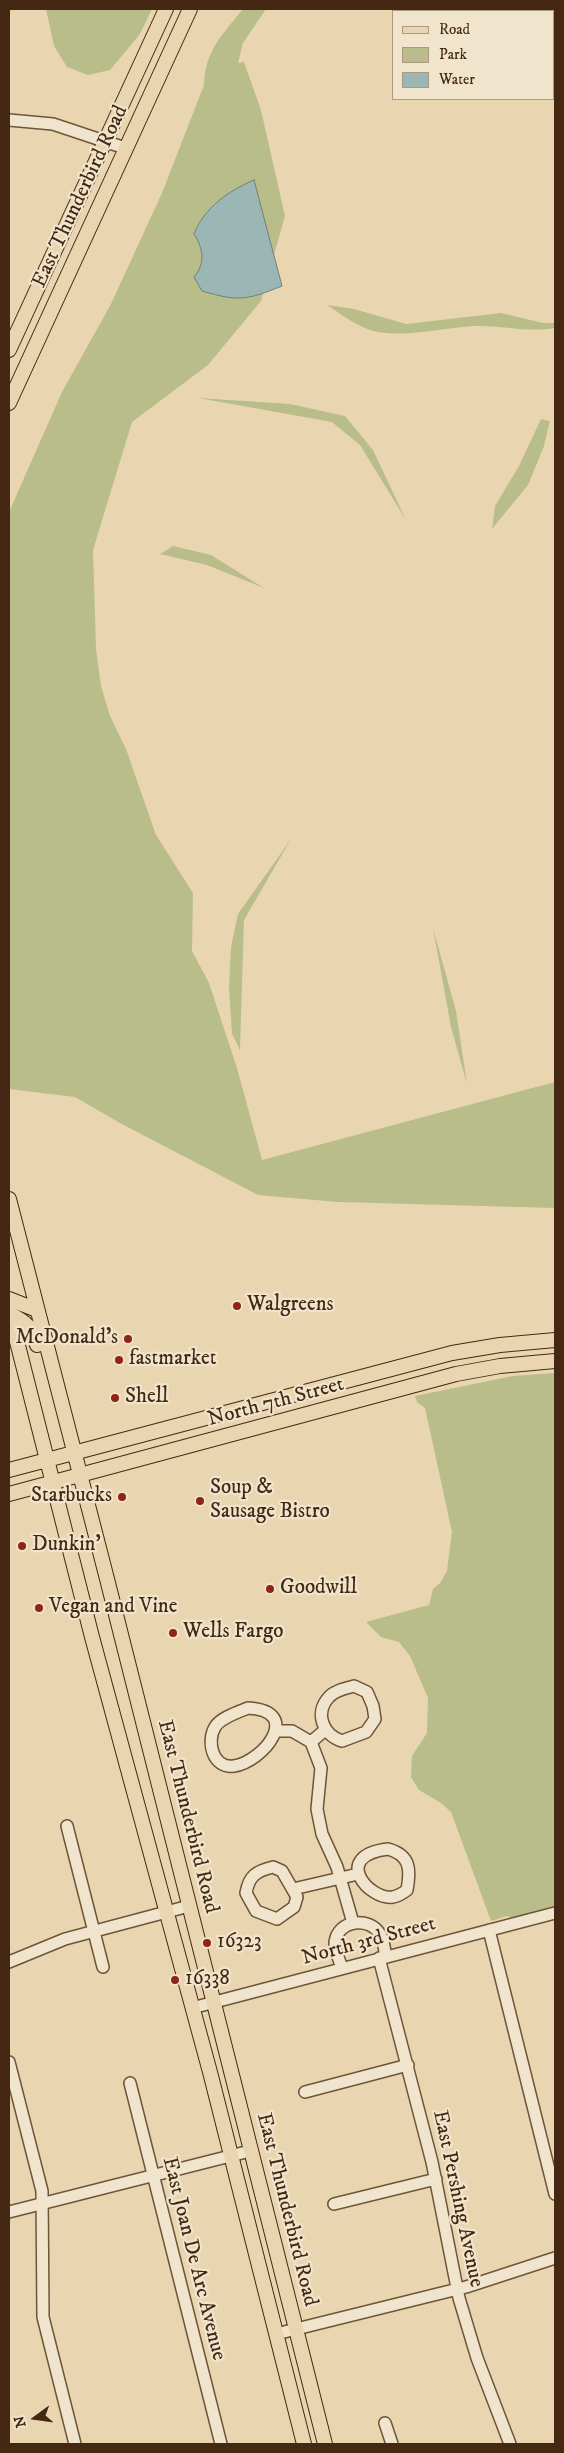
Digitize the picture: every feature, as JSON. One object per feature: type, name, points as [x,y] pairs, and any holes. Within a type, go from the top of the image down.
[{"type":"main road","name":"East Thunderbird Road","points":[[9,350],[166,9]]},
{"type":"main road","name":"East Thunderbird Road","points":[[9,403],[190,9]]},
{"type":"main road","name":"East Thunderbird Road","points":[[9,1200],[325,2444]]},
{"type":"main road","points":[[9,1299],[37,1310]]},
{"type":"main road","name":"East Thunderbird Road","points":[[9,1312],[231,2156],[304,2444]]},
{"type":"main road","points":[[9,1312],[25,1321],[32,1329],[44,1373],[58,1391]]},
{"type":"main road","name":"North 7th Street","points":[[9,1470],[452,1353],[500,1345],[555,1340]]},
{"type":"main road","name":"North 7th Street","points":[[9,1494],[462,1373],[555,1361]]},
{"type":"street","points":[[9,120],[53,124],[125,148]]},
{"type":"street","points":[[354,1686],[367,1692],[373,1706],[374,1719],[366,1732],[342,1741],[331,1737],[325,1730],[322,1725],[322,1710],[329,1697],[344,1688],[354,1686]]},
{"type":"street","points":[[248,1708],[262,1709],[272,1716],[276,1730],[272,1741],[248,1760],[237,1766],[221,1765],[213,1755],[211,1741],[215,1727],[238,1712],[248,1708]]},
{"type":"street","points":[[276,1730],[292,1731],[311,1742],[321,1768],[317,1809],[319,1820],[322,1834],[341,1877],[353,1923],[340,1932],[335,1943],[342,1968]]},
{"type":"street","points":[[311,1742],[325,1730]]},
{"type":"street","points":[[67,1826],[103,1967]]},
{"type":"street","points":[[388,1849],[400,1852],[406,1860],[410,1876],[407,1890],[394,1897],[384,1897],[360,1880],[358,1874],[358,1865],[363,1857],[369,1853],[388,1849]]},
{"type":"street","points":[[273,1867],[282,1872],[293,1889],[297,1897],[294,1908],[277,1919],[256,1910],[246,1893],[251,1877],[260,1870],[273,1867]]},
{"type":"street","points":[[293,1889],[358,1874]]},
{"type":"street","points":[[9,1962],[64,1939],[188,1906]]},
{"type":"street","name":"North 3rd Street","points":[[192,2008],[555,1913]]},
{"type":"street","name":"East Pershing Avenue","points":[[353,1923],[360,1922],[371,1925],[380,1933],[383,1957],[436,2179],[457,2289],[477,2358],[510,2444]]},
{"type":"street","points":[[489,1930],[555,2194]]},
{"type":"street","points":[[9,2062],[40,2182],[42,2204],[43,2317],[75,2444]]},
{"type":"street","points":[[305,2092],[408,2065]]},
{"type":"street","name":"East Joan De Arc Avenue","points":[[130,2083],[221,2444]]},
{"type":"street","points":[[9,2212],[250,2151]]},
{"type":"street","points":[[334,2204],[436,2179]]},
{"type":"street","points":[[276,2334],[457,2289],[555,2258]]},
{"type":"street","points":[[385,2423],[392,2444]]},
{"type":"green space","points":[[46,9],[152,9],[140,34],[110,70],[88,75],[67,67],[54,46]]},
{"type":"green space","points":[[243,9],[266,9],[243,43],[238,63],[244,62],[261,110],[285,216],[261,301],[208,365],[132,422],[93,550],[96,649],[101,686],[110,716],[126,749],[156,835],[193,893],[192,951],[209,983],[237,1068],[262,1160],[555,1082],[555,1208],[338,1202],[258,1195],[120,1123],[75,1097],[9,1089],[9,512],[62,392],[111,304],[162,193],[204,85],[208,62],[216,43]]},
{"type":"green space","points":[[327,305],[354,309],[406,324],[501,313],[543,323],[555,323],[555,328],[535,330],[474,326],[414,333],[378,332],[364,328]]},
{"type":"green space","points":[[198,398],[290,404],[345,416],[373,450],[406,520],[360,445],[332,422]]},
{"type":"green space","points":[[541,419],[550,421],[544,446],[528,485],[492,529],[495,506],[519,466]]},
{"type":"green space","points":[[173,546],[211,555],[264,588],[207,565],[160,554]]},
{"type":"green space","points":[[291,839],[244,920],[240,1050],[232,1034],[229,988],[231,947],[238,914]]},
{"type":"green space","points":[[433,928],[456,1011],[467,1084],[451,1027]]},
{"type":"green space","points":[[555,1373],[555,1907],[512,1918],[507,1916],[491,1921],[451,1812],[441,1803],[419,1790],[411,1777],[412,1756],[427,1733],[428,1698],[410,1656],[399,1642],[381,1637],[366,1622],[429,1605],[433,1589],[440,1583],[447,1571],[452,1532],[425,1408],[417,1402],[415,1396],[513,1376]]},
{"type":"water","points":[[254,180],[282,286],[243,298],[225,297],[202,291],[194,277],[202,261],[201,250],[194,234],[198,225],[218,201],[235,189]]},
{"type":"place","name":"Walgreens","points":[[237,1306]]},
{"type":"place","name":"McDonald's","points":[[128,1339]]},
{"type":"place","name":"fastmarket","points":[[119,1360]]},
{"type":"place","name":"Shell","points":[[115,1398]]},
{"type":"place","name":"Starbucks","points":[[122,1497]]},
{"type":"place","name":"Soup & Sausage Bistro","points":[[200,1501]]},
{"type":"place","name":"Dunkin'","points":[[22,1546]]},
{"type":"place","name":"Goodwill","points":[[270,1589]]},
{"type":"place","name":"Vegan and Vine","points":[[39,1608]]},
{"type":"place","name":"Wells Fargo","points":[[173,1633]]},
{"type":"place","name":"16323","points":[[207,1943]]},
{"type":"place","name":"16338","points":[[175,1980]]}]
